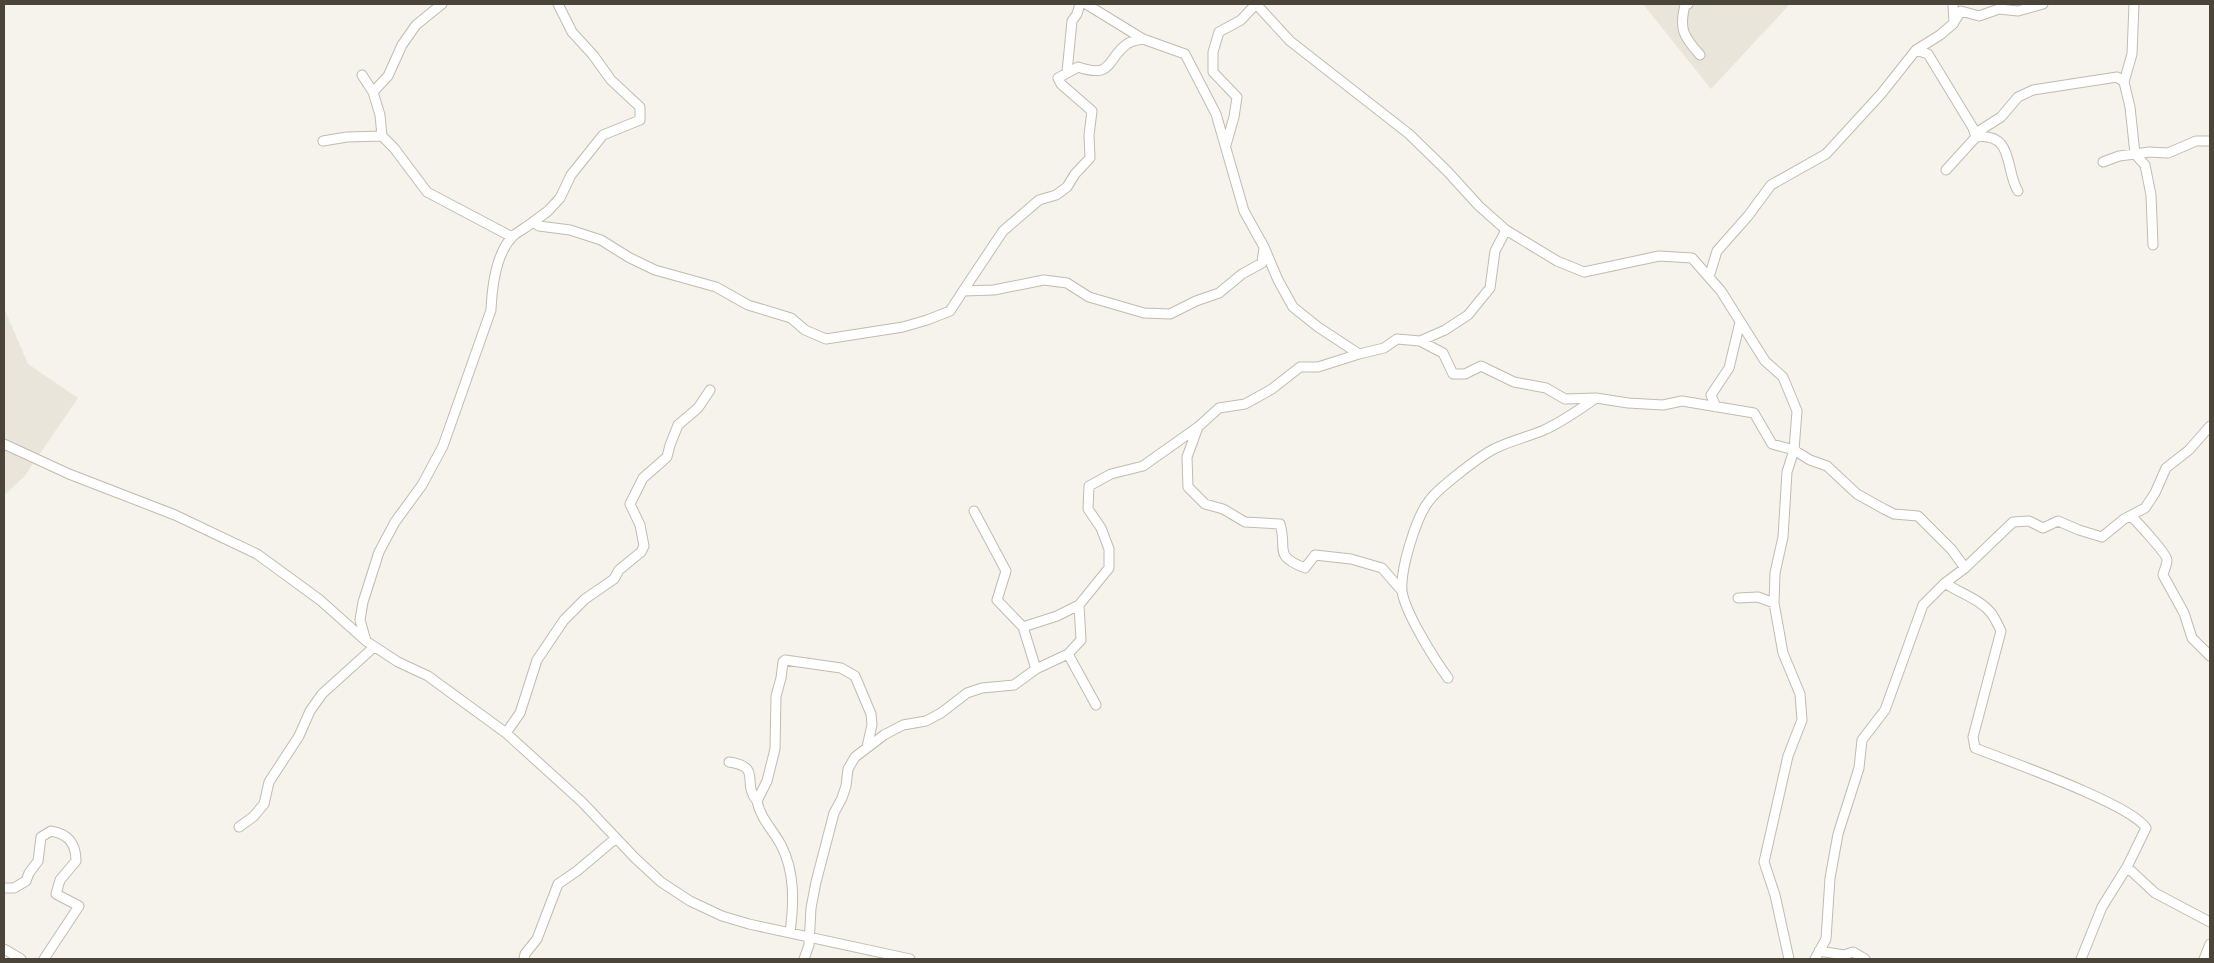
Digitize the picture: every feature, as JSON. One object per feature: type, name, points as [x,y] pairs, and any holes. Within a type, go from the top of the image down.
[{"type":"street","points":[[375,89],[388,76],[402,45],[416,25],[442,4]]},
{"type":"street","points":[[366,641],[360,620],[363,602],[379,552],[395,522],[422,485],[443,446],[491,310],[492,291],[498,263],[512,237],[548,211],[560,198],[571,175],[603,135],[640,120],[640,107],[612,80],[572,32],[558,4]]},
{"type":"street","points":[[1067,72],[1072,21],[1077,14],[1080,4]]},
{"type":"street","points":[[1086,4],[1143,39],[1184,54],[1216,114],[1244,211],[1293,307],[1318,327],[1359,354]]},
{"type":"street","points":[[1226,145],[1234,117],[1237,97],[1213,72],[1213,52],[1220,32],[1240,20],[1256,4],[1290,41],[1409,134],[1479,206],[1506,230],[1557,261],[1584,272],[1659,256],[1692,258],[1722,292],[1765,361],[1783,377],[1797,411],[1794,450],[1787,472],[1783,536],[1775,573],[1774,603],[1783,653],[1800,694],[1802,720],[1788,756],[1764,862],[1789,959]]},
{"type":"street","points":[[1688,4],[1685,4],[1680,22],[1688,42],[1700,55]]},
{"type":"street","points":[[1953,4],[1954,23]]},
{"type":"street","points":[[1709,277],[1717,251],[1748,216],[1771,185],[1826,154],[1881,94],[1916,50],[1940,35],[1954,23],[1961,11],[1979,16],[2000,9],[2018,11],[2043,4]]},
{"type":"street","points":[[2134,4],[2132,54],[2124,82],[2130,107],[2135,154],[2145,165],[2151,195],[2153,245]]},
{"type":"street","points":[[533,222],[538,226],[570,230],[601,240],[630,258],[655,270],[716,287],[748,305],[791,318],[805,330],[826,339],[903,327],[928,320],[950,311],[1003,231],[1038,200],[1056,195],[1066,188],[1075,174],[1090,158],[1089,135],[1092,111],[1061,84],[1058,78],[1078,67],[1093,72],[1104,69],[1128,43],[1143,39]]},
{"type":"street","points":[[1916,50],[1928,54],[1974,128],[1976,137]]},
{"type":"street","points":[[1946,170],[1976,137],[1979,131],[2001,116],[2018,97],[2033,90],[2117,77],[2124,82]]},
{"type":"street","points":[[364,78],[375,89],[382,136],[394,148],[427,192],[512,237]]},
{"type":"street","points":[[323,141],[347,137],[382,136]]},
{"type":"street","points":[[1976,137],[1985,136],[2002,144],[2012,166],[2012,182],[2018,191]]},
{"type":"street","points":[[2102,162],[2119,156],[2149,152],[2168,153],[2196,141],[2210,141]]},
{"type":"street","points":[[1420,341],[1445,330],[1468,315],[1490,288],[1495,251],[1506,230]]},
{"type":"street","points":[[962,291],[994,290],[1044,280],[1067,283],[1089,297],[1144,313],[1170,314],[1196,301],[1219,293],[1242,274],[1262,263],[1264,247]]},
{"type":"street","points":[[1716,407],[1711,395],[1729,368],[1740,322]]},
{"type":"street","points":[[1023,627],[1057,616],[1079,605],[1109,568],[1109,549],[1101,528],[1088,509],[1089,486],[1111,474],[1143,466],[1198,427],[1219,408],[1246,404],[1300,367],[1318,367],[1384,348],[1397,339],[1420,341],[1443,353],[1453,374],[1465,374],[1481,366],[1514,382],[1546,388],[1565,399],[1596,398],[1628,403],[1663,405],[1682,401],[1754,413],[1772,444],[1794,450],[1810,460],[1827,466],[1857,494],[1884,510],[1894,514],[1918,516],[1952,550],[1965,568]]},
{"type":"street","points":[[506,732],[520,713],[537,660],[564,620],[585,599],[614,579],[618,570],[641,552],[644,546],[640,525],[630,504],[643,478],[667,457],[678,425],[698,408],[710,390]]},
{"type":"street","points":[[1402,591],[1407,556],[1416,526],[1429,500],[1475,461],[1495,448],[1545,430],[1596,398]]},
{"type":"street","points":[[1865,959],[1853,952],[1844,955],[1817,955],[1826,939],[1830,878],[1838,834],[1859,768],[1862,740],[1885,710],[1923,605],[2013,522],[2029,521],[2043,528],[2058,521],[2078,530],[2102,537],[2124,520],[2145,508],[2166,468],[2190,450],[2210,426]]},
{"type":"street","points":[[1198,427],[1187,457],[1188,486],[1205,504],[1223,509],[1245,522],[1280,524],[1283,533],[1282,551],[1288,562],[1306,568],[1315,555],[1351,558],[1382,568],[1402,591],[1412,617],[1434,659],[1448,678]]},
{"type":"street","points":[[4,444],[69,474],[175,515],[256,554],[320,600],[374,647],[398,662],[428,676],[506,732],[582,802],[661,882],[690,901],[722,916],[910,959]]},
{"type":"street","points":[[974,511],[1006,571],[997,600],[1023,627],[1036,669]]},
{"type":"street","points":[[2132,517],[2155,544],[2165,552],[2168,561],[2163,575],[2184,613],[2192,638],[2210,656]]},
{"type":"street","points":[[1945,583],[1991,612],[2001,631],[1973,737],[1975,748],[2117,806],[2142,822],[2146,828],[2127,867],[2102,907],[2081,959]]},
{"type":"street","points":[[1738,598],[1758,597],[1774,603]]},
{"type":"street","points":[[804,959],[809,945],[811,908],[816,882],[834,814],[846,786],[848,770],[855,757],[884,735],[903,725],[926,721],[941,713],[967,693],[982,688],[1014,685],[1036,669],[1068,654],[1081,640],[1079,605]]},
{"type":"street","points":[[240,827],[253,817],[264,804],[269,782],[299,736],[310,711],[322,694],[374,647]]},
{"type":"street","points":[[1068,654],[1096,705]]},
{"type":"street","points":[[757,801],[767,781],[775,749],[776,696],[785,660],[841,668],[856,676],[871,714],[872,725],[867,747]]},
{"type":"street","points":[[729,762],[745,765],[748,769],[751,792],[757,801],[760,814],[777,839],[790,866],[793,909],[790,932]]},
{"type":"street","points":[[4,888],[14,888],[26,881],[29,873],[38,861],[41,837],[51,831],[61,833],[70,839],[76,849],[76,861],[60,880],[56,894],[79,906],[44,959]]},
{"type":"street","points":[[524,959],[525,954],[537,939],[558,884],[577,872],[616,838]]},
{"type":"street","points":[[2127,867],[2155,893],[2210,922]]},
{"type":"street","points":[[2204,959],[2210,944]]},
{"type":"street","points":[[4,949],[20,959]]},
{"type":"shaded area","points":[[1643,4],[1790,4],[1711,89]]},
{"type":"shaded area","points":[[4,308],[28,364],[78,398],[24,477],[4,495]]}]
